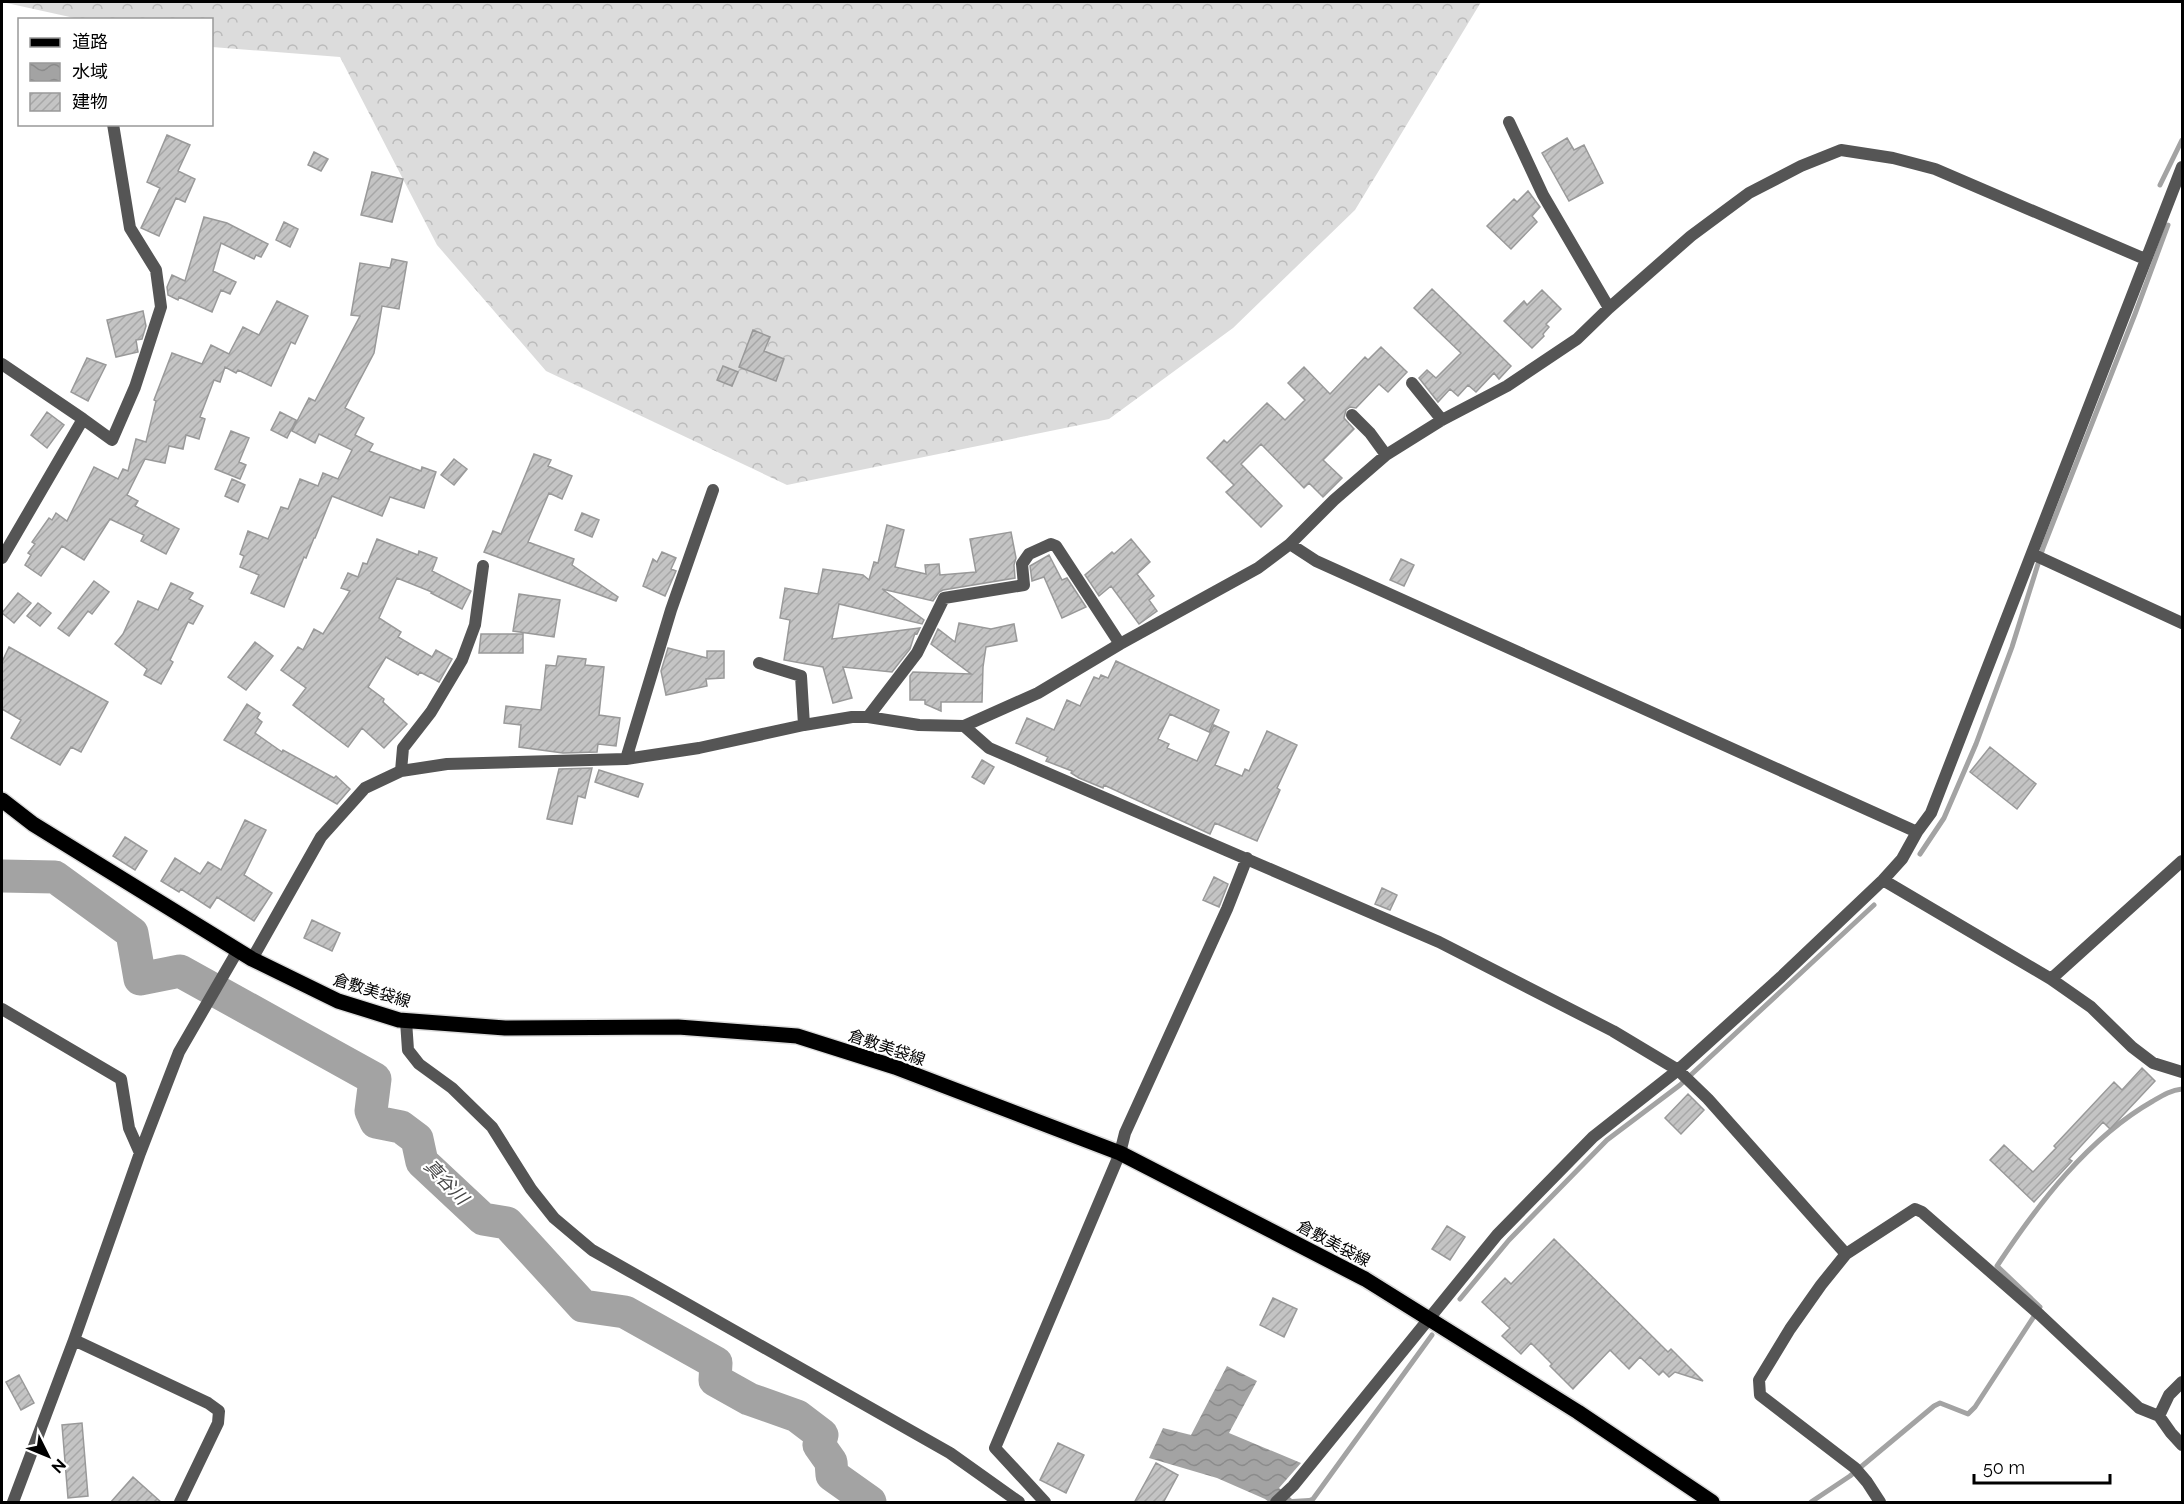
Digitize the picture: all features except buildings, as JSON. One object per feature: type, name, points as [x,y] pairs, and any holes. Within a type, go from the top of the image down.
[{"type":"main road","name":"倉敷美袋線","points":[[2,801],[70,848],[252,959],[338,1001],[406,1021],[505,1028],[678,1027],[797,1036],[895,1067],[1120,1153],[1365,1279],[1578,1412],[1712,1503]]},
{"type":"street","points":[[1509,122],[1543,195],[1609,308]]},
{"type":"street","points":[[2,364],[112,440],[135,387],[161,307],[156,270],[130,228],[113,126]]},
{"type":"street","points":[[252,959],[321,837],[365,788],[401,771],[447,764],[626,759],[699,748],[852,717],[868,717],[919,725],[964,726],[1038,693],[1120,644],[1258,568],[1290,544],[1334,500],[1386,455],[1442,420],[1507,386],[1577,339],[1691,236],[1749,193],[1801,166],[1841,150],[1893,158],[1935,169],[2145,259]]},
{"type":"street","points":[[1276,1503],[1293,1486],[1497,1235],[1593,1137],[1684,1076],[1902,859],[1931,813],[2038,556],[2145,259],[2182,166]]},
{"type":"street","points":[[1412,383],[1442,420]]},
{"type":"street","points":[[1352,415],[1370,433],[1386,455]]},
{"type":"street","points":[[2,558],[83,419]]},
{"type":"street","points":[[626,759],[671,610],[712,490]]},
{"type":"street","points":[[868,717],[917,653],[944,598],[1024,585],[1022,564],[1029,554],[1051,544],[1056,546],[1120,644]]},
{"type":"street","points":[[1290,544],[1316,561],[1917,832]]},
{"type":"street","points":[[2038,556],[2182,623]]},
{"type":"street","points":[[401,771],[404,748],[431,712],[462,660],[475,625],[483,566]]},
{"type":"street","points":[[759,663],[801,676],[804,725]]},
{"type":"street","points":[[964,726],[989,748],[1439,942],[1614,1031],[1684,1076],[1708,1099],[1846,1254]]},
{"type":"street","points":[[1045,1503],[995,1448],[1120,1153],[1125,1133],[1227,909],[1246,858]]},
{"type":"street","points":[[2050,979],[2182,861]]},
{"type":"street","points":[[1883,880],[2050,979],[2091,1007],[2132,1047],[2153,1063],[2182,1072]]},
{"type":"street","points":[[14,1503],[140,1152],[184,1044],[238,950]]},
{"type":"street","points":[[2,1009],[121,1079],[129,1128],[140,1152]]},
{"type":"street","points":[[406,1021],[408,1050],[419,1064],[452,1088],[492,1127],[531,1189],[554,1218],[574,1237],[592,1250],[950,1452],[1019,1503]]},
{"type":"street","points":[[1880,1503],[1857,1471],[1760,1395],[1758,1387],[1759,1380],[1790,1329],[1846,1254],[1915,1209],[1922,1212],[2037,1313],[2139,1408],[2159,1416],[2182,1445]]},
{"type":"street","points":[[74,1340],[208,1403],[219,1411],[218,1423],[180,1503]]},
{"type":"street","points":[[2159,1416],[2169,1395],[2182,1382]]},
{"type":"green space","points":[[2,2],[1481,2],[1355,210],[1233,328],[1109,419],[787,485],[546,371],[437,245],[340,57],[213,47],[213,18],[74,18]]},
{"type":"water","points":[[1227,1366],[1257,1381],[1229,1433],[1301,1463],[1279,1488],[1292,1499],[1309,1498],[1311,1502],[1269,1502],[1217,1478],[1149,1458],[1163,1428],[1191,1435]]},
{"type":"waterway","points":[[2160,185],[2182,140]]},
{"type":"waterway","points":[[1920,854],[1944,818],[1976,744],[2012,647],[2043,548],[2168,225]]},
{"type":"waterway","name":"真谷川","points":[[2,876],[55,877],[132,933],[140,979],[180,971],[375,1079],[371,1111],[376,1122],[401,1127],[417,1139],[422,1162],[483,1219],[507,1223],[583,1306],[625,1312],[716,1363],[715,1380],[749,1399],[797,1416],[822,1435],[819,1445],[831,1462],[832,1475],[870,1502]]},
{"type":"waterway","points":[[1460,1299],[1509,1240],[1607,1140],[1680,1085],[1874,905]]},
{"type":"waterway","points":[[1811,1502],[1850,1476],[1934,1406],[1940,1403],[1968,1414],[1975,1407],[2040,1307],[1997,1266],[2047,1196],[2086,1153],[2129,1116],[2164,1095],[2182,1089]]},
{"type":"waterway","points":[[1306,1502],[1313,1499],[1432,1335]]}]
